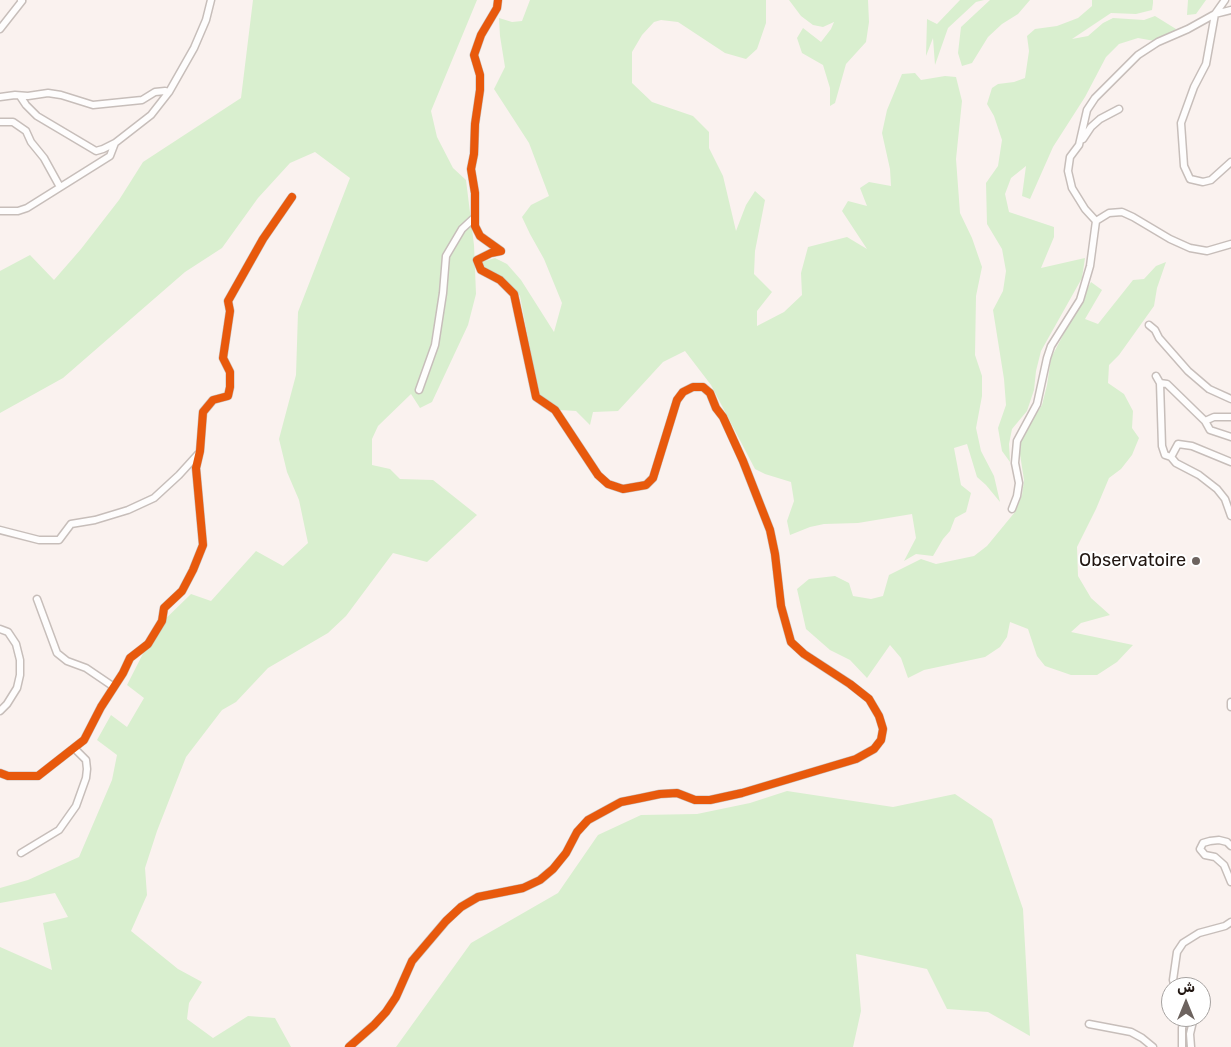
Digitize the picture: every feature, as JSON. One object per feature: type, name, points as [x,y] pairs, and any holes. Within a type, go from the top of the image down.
[{"type":"street","points":[[0,29],[23,0]]},
{"type":"street","points":[[20,96],[37,116],[96,151],[103,150],[151,115],[169,92],[194,48],[206,20],[211,0]]},
{"type":"street","points":[[349,1047],[386,1012],[396,997],[412,961],[446,921],[461,907],[478,896],[523,888],[540,880],[553,869],[566,853],[577,832],[588,820],[620,802],[660,794],[677,793],[696,800],[710,800],[742,793],[856,759],[874,749],[881,740],[883,729],[869,700],[850,684],[804,654],[791,642],[780,606],[775,554],[770,530],[743,461],[723,417],[716,408],[710,394],[703,387],[694,387],[683,392],[676,400],[653,478],[646,485],[622,489],[608,484],[598,475],[555,410],[536,397],[514,294],[500,280],[481,270],[477,260],[501,251],[480,236],[475,226],[475,193],[471,169],[474,154],[480,76],[474,55],[481,35],[497,8],[498,0]]},
{"type":"street","points":[[1225,0],[1215,14],[1206,64],[1194,87],[1181,123],[1184,166],[1190,180],[1203,182],[1211,180],[1231,162]]},
{"type":"street","points":[[1079,145],[1087,110],[1095,98],[1138,54],[1215,14],[1231,10]]},
{"type":"street","points":[[0,97],[48,93],[61,94],[94,105],[142,100],[155,92],[165,90],[169,92]]},
{"type":"street","points":[[1012,508],[1017,496],[1019,483],[1015,463],[1017,440],[1037,404],[1051,346],[1080,300],[1090,266],[1096,221],[1072,188],[1068,171],[1070,158],[1091,127],[1100,119],[1119,109]]},
{"type":"street","points":[[0,122],[13,122],[26,132],[49,166],[60,187]]},
{"type":"street","points":[[0,211],[18,211],[27,208],[110,156],[115,143]]},
{"type":"street","points":[[0,774],[8,776],[38,776],[75,749],[84,740],[101,707],[124,673],[130,658],[148,644],[162,621],[164,608],[182,591],[193,570],[203,545],[196,468],[200,451],[203,412],[213,400],[228,396],[230,387],[230,372],[223,358],[230,311],[228,301],[263,239],[292,197]]},
{"type":"street","points":[[1096,221],[1110,213],[1122,212],[1190,248],[1207,251],[1231,244]]},
{"type":"street","points":[[419,390],[435,345],[443,293],[446,256],[462,230],[475,217]]},
{"type":"street","points":[[1149,325],[1188,371],[1209,389],[1231,399]]},
{"type":"street","points":[[1156,376],[1160,383],[1162,446],[1165,455],[1199,475],[1217,489],[1225,500],[1231,516]]},
{"type":"street","points":[[1160,383],[1167,384],[1205,422],[1210,430],[1231,437]]},
{"type":"street","points":[[1205,422],[1214,417],[1231,417]]},
{"type":"street","points":[[1171,457],[1178,444],[1192,446],[1231,462]]},
{"type":"street","points":[[0,530],[39,540],[59,540],[71,524],[95,520],[128,510],[154,498],[179,475],[200,451]]},
{"type":"street","points":[[37,599],[58,653],[67,661],[86,668],[114,687]]},
{"type":"street","points":[[0,629],[8,632],[16,644],[20,660],[20,675],[17,688],[8,704],[0,711]]},
{"type":"street","points":[[1231,702],[1231,707]]},
{"type":"street","points":[[21,853],[59,830],[76,806],[86,778],[87,769],[86,760],[75,749]]},
{"type":"street","points":[[1231,846],[1227,842],[1219,840],[1203,843],[1200,849],[1204,855],[1215,858],[1224,865],[1231,882]]},
{"type":"street","points":[[1174,977],[1177,952],[1183,943],[1198,933],[1225,926],[1231,922]]},
{"type":"street","points":[[1089,1024],[1131,1032],[1153,1047]]},
{"type":"street","points":[[1182,1027],[1182,1047]]},
{"type":"street","points":[[1191,1047],[1192,1027]]},
{"type":"green space","points":[[253,0],[477,0],[431,111],[437,137],[453,168],[466,180],[474,245],[476,294],[468,325],[432,402],[420,408],[411,394],[378,426],[372,439],[372,465],[390,469],[400,479],[433,480],[477,515],[427,562],[393,553],[346,616],[328,633],[268,668],[236,702],[222,710],[186,757],[157,831],[145,868],[147,895],[131,931],[178,969],[202,982],[189,1003],[187,1019],[213,1038],[248,1016],[275,1018],[291,1047],[0,1047],[0,947],[52,970],[43,923],[68,917],[55,893],[0,903],[0,888],[28,880],[79,857],[112,780],[117,755],[97,740],[111,715],[127,727],[144,698],[127,685],[156,628],[191,594],[211,601],[256,551],[283,566],[308,543],[299,500],[287,472],[279,439],[296,375],[298,312],[350,178],[315,152],[290,163],[258,198],[222,248],[185,272],[63,378],[0,413],[0,271],[30,255],[54,280],[119,200],[143,162],[241,98]]},
{"type":"green space","points":[[530,0],[766,0],[766,23],[757,49],[746,59],[725,53],[678,22],[661,20],[654,22],[642,35],[632,52],[632,83],[652,102],[693,116],[709,132],[709,148],[723,176],[736,231],[746,205],[755,191],[765,200],[755,251],[754,274],[772,292],[757,311],[757,326],[784,312],[802,295],[801,273],[808,247],[847,237],[867,249],[842,211],[848,201],[867,206],[860,188],[869,182],[891,186],[890,169],[882,133],[887,110],[902,74],[915,73],[921,80],[945,76],[956,77],[962,101],[956,159],[960,213],[972,238],[982,267],[976,296],[975,355],[982,376],[982,396],[976,428],[981,451],[994,476],[1000,502],[977,477],[967,444],[954,448],[961,485],[971,493],[966,512],[955,518],[950,531],[933,556],[916,554],[904,561],[916,538],[912,514],[858,523],[824,524],[790,535],[787,521],[794,501],[791,482],[755,469],[711,385],[685,351],[663,362],[618,411],[593,412],[590,425],[576,411],[560,410],[539,396],[520,296],[509,283],[485,269],[482,262],[495,258],[507,264],[521,280],[554,332],[562,303],[544,259],[522,217],[531,205],[549,196],[529,143],[494,89],[505,67],[499,18],[512,22],[522,21]]},
{"type":"green space","points":[[789,0],[868,0],[869,22],[866,42],[846,64],[835,103],[830,106],[830,88],[823,65],[802,53],[797,38],[803,28],[821,42],[834,22],[823,27],[813,25],[801,16]]},
{"type":"green space","points":[[960,0],[984,0],[976,2],[948,28],[935,65],[933,38],[926,56],[927,19],[937,24]]},
{"type":"green space","points":[[990,0],[1030,0],[1018,14],[1002,24],[988,37],[972,63],[962,66],[958,53],[961,27]]},
{"type":"green space","points":[[1092,0],[1153,0],[1153,3],[1152,10],[1136,14],[1111,13],[1072,39],[1088,36],[1103,23],[1113,18],[1144,20],[1155,16],[1176,29],[1173,34],[1160,42],[1138,38],[1119,44],[1106,57],[1085,97],[1053,147],[1030,199],[1022,196],[1026,166],[1011,178],[1005,194],[1009,212],[1054,227],[1054,237],[1041,268],[1085,258],[1082,278],[1041,351],[1034,390],[1027,411],[1012,429],[1009,444],[1010,462],[1002,451],[998,428],[1006,405],[1004,379],[993,310],[1003,291],[1006,271],[1002,249],[987,224],[986,183],[998,166],[1002,140],[994,116],[987,104],[992,88],[998,84],[1014,82],[1025,78],[1029,51],[1027,36],[1035,29],[1057,26],[1078,18],[1092,6]]},
{"type":"green space","points":[[1188,0],[1206,0],[1196,14],[1187,15]]},
{"type":"green space","points":[[1166,262],[1157,288],[1154,306],[1119,355],[1109,365],[1108,383],[1124,394],[1133,411],[1132,428],[1139,438],[1132,455],[1121,469],[1109,478],[1077,547],[1078,576],[1091,598],[1110,615],[1081,623],[1071,632],[1133,645],[1117,662],[1097,675],[1071,675],[1045,666],[1037,656],[1028,629],[1010,622],[1007,637],[1000,647],[985,657],[924,670],[908,678],[901,658],[890,645],[867,678],[850,660],[830,650],[806,629],[797,589],[809,579],[835,576],[849,583],[853,596],[871,599],[883,596],[889,575],[921,559],[936,564],[974,556],[987,546],[1015,512],[1022,495],[1024,480],[1019,448],[1022,435],[1042,405],[1051,358],[1091,282],[1102,290],[1085,319],[1098,324],[1133,280],[1144,279],[1156,266]]},
{"type":"green space","points":[[787,791],[893,807],[955,794],[992,819],[1023,909],[1030,1036],[988,1012],[947,1009],[927,969],[856,954],[861,1011],[853,1047],[396,1047],[471,943],[558,893],[598,835],[641,815],[697,814],[750,803]]},
{"type":"cycle path","points":[[349,1047],[386,1012],[396,997],[412,961],[446,921],[461,907],[478,897],[523,888],[540,880],[553,869],[566,853],[577,832],[588,820],[621,802],[660,794],[677,793],[695,800],[710,800],[742,793],[856,759],[874,749],[881,740],[883,729],[879,716],[869,699],[850,684],[804,654],[791,642],[781,606],[775,554],[770,530],[743,461],[710,393],[703,387],[693,387],[683,392],[677,400],[653,478],[646,485],[623,489],[608,484],[598,475],[555,410],[536,397],[514,294],[500,280],[481,270],[477,260],[491,253],[501,251],[480,236],[475,226],[475,193],[471,169],[480,90],[480,75],[474,55],[481,35],[497,8],[498,0]]},
{"type":"cycle path","points":[[0,773],[8,776],[38,776],[84,740],[130,658],[148,644],[162,621],[164,608],[182,591],[193,570],[203,545],[196,468],[200,451],[203,412],[213,400],[228,396],[230,387],[230,372],[223,358],[230,311],[228,301],[263,239],[292,197]]},
{"type":"place","name":"Observatoire","points":[[1196,561]]}]
